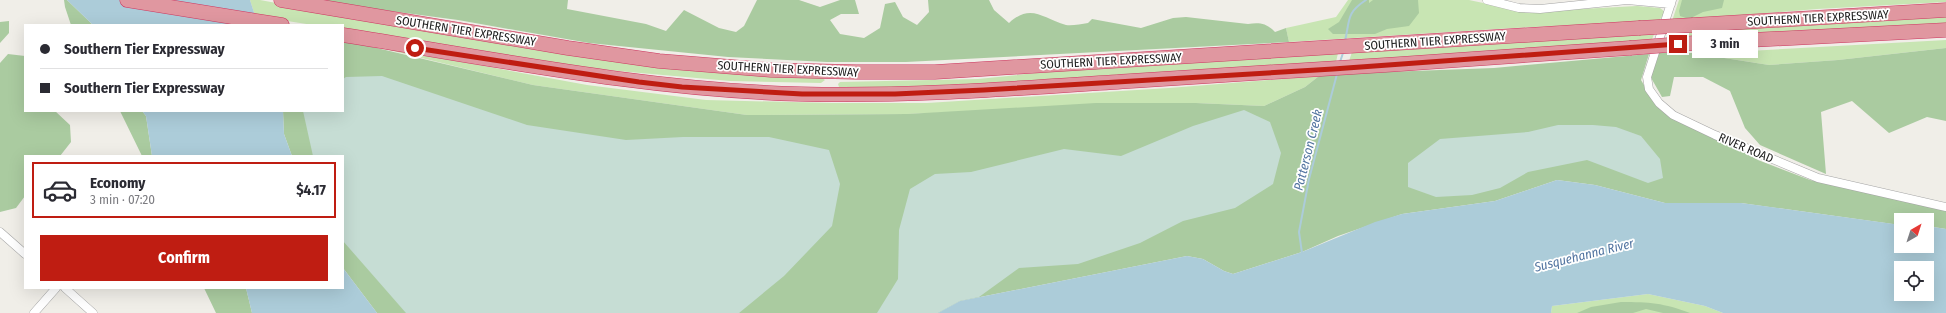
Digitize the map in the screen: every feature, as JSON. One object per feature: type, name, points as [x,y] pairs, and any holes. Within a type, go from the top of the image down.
[{"type":"highway","points":[[127,0],[276,24]]},
{"type":"highway","name":"SOUTHERN TIER EXPRESSWAY","points":[[281,0],[568,48],[659,61],[771,70],[856,72],[936,72],[1946,10]]},
{"type":"highway","name":"SOUTHERN TIER EXPRESSWAY","points":[[344,35],[430,50],[639,82],[682,87],[802,94],[916,94],[1340,69],[1694,43],[1946,30]]},
{"type":"street","points":[[1487,0],[1509,7],[1540,9],[1626,0],[1672,2]]},
{"type":"street","name":"RIVER ROAD","points":[[1672,2],[1647,77],[1649,89],[1659,103],[1673,114],[1715,135],[1818,178],[1946,207]]},
{"type":"street","points":[[0,232],[24,253]]},
{"type":"street","points":[[34,313],[55,289]]},
{"type":"street","points":[[66,289],[93,313]]},
{"type":"green space","points":[[64,0],[67,0],[92,24],[71,24]]},
{"type":"green space","points":[[250,0],[260,0],[347,16],[821,77],[825,80],[821,83],[730,81],[551,65],[344,30],[344,24],[307,24],[255,16]]},
{"type":"green space","points":[[307,0],[568,0],[567,9],[646,24],[666,31],[684,10],[719,28],[736,32],[744,26],[757,0],[799,0],[820,7],[840,0],[855,0],[859,14],[841,14],[830,20],[840,34],[864,38],[880,28],[885,4],[895,2],[903,17],[917,25],[929,12],[928,0],[989,0],[994,10],[1009,23],[1017,17],[1030,13],[1043,16],[1066,25],[1088,23],[1092,19],[1141,28],[1173,18],[1186,17],[1248,24],[1259,23],[1266,25],[1275,32],[1286,28],[1289,42],[906,62],[827,62],[728,57],[589,43],[458,20]]},
{"type":"green space","points":[[1348,0],[1469,0],[1526,12],[1637,6],[1660,8],[1665,12],[1659,21],[1514,28],[1289,42],[1286,28],[1336,17]]},
{"type":"green space","points":[[1352,0],[1369,0],[1369,3],[1373,0],[1418,0],[1419,13],[1409,26],[1387,29],[1375,34],[1333,34],[1328,29],[1339,22]]},
{"type":"green space","points":[[1679,0],[1946,0],[1946,2],[1817,9],[1672,21]]},
{"type":"green space","points":[[1682,0],[1724,0],[1722,8],[1703,12],[1689,19],[1680,16],[1679,11]]},
{"type":"green space","points":[[1946,16],[1946,26],[1665,43],[1669,31]]},
{"type":"green space","points":[[9,21],[9,33],[0,43],[0,22]]},
{"type":"green space","points":[[1655,32],[1650,44],[1349,61],[1352,52]]},
{"type":"green space","points":[[344,40],[533,85],[747,115],[907,114],[1096,103],[1196,103],[1264,106],[1305,87],[1319,76],[1332,74],[1494,68],[1649,54],[1641,80],[1657,107],[1758,160],[1810,180],[1946,211],[1946,229],[1934,227],[1934,213],[1894,213],[1894,224],[1741,203],[1665,203],[1595,185],[1557,180],[1495,201],[1402,214],[1338,236],[1302,252],[1233,274],[1224,271],[1203,259],[1187,256],[960,301],[938,313],[377,313],[344,269],[344,155],[292,155],[284,134],[283,112],[344,112]]},
{"type":"green space","points":[[1946,40],[1946,48],[1838,60],[1769,65],[1718,57],[1713,53]]},
{"type":"green space","points":[[360,43],[587,85],[706,100],[832,103],[927,103],[1169,88],[1319,76],[1305,87],[1264,106],[1196,103],[907,114],[747,115],[533,85]]},
{"type":"green space","points":[[1946,48],[1946,121],[1927,117],[1889,133],[1852,101],[1821,112],[1826,174],[1760,145],[1745,128],[1730,91],[1703,77],[1674,77],[1670,96],[1662,97],[1650,76],[1657,53],[1713,53],[1718,57],[1769,65],[1838,60]]},
{"type":"green space","points":[[1338,53],[1336,62],[944,87],[839,87],[838,84],[840,82],[978,79],[1075,69]]},
{"type":"green space","points":[[8,54],[24,56],[24,112],[56,112],[70,125],[71,142],[61,155],[24,155],[24,197],[16,208],[0,212],[0,63]]},
{"type":"green space","points":[[382,76],[527,125],[626,140],[683,137],[769,137],[829,150],[840,184],[832,226],[784,276],[739,313],[406,313],[344,242],[344,155],[313,155],[303,112],[344,112],[344,78],[346,77]]},
{"type":"green space","points":[[1244,110],[1270,122],[1281,153],[1273,184],[1235,208],[1183,221],[1140,243],[1078,264],[1019,268],[979,297],[960,301],[938,313],[877,313],[898,279],[899,230],[910,189],[935,174],[971,172],[1064,149],[1121,156],[1193,126]]},
{"type":"green space","points":[[120,112],[143,112],[146,116],[152,155],[142,155]]},
{"type":"green space","points":[[1558,125],[1593,125],[1616,127],[1641,136],[1660,159],[1663,178],[1648,183],[1587,160],[1528,172],[1500,188],[1472,195],[1436,197],[1408,187],[1408,163],[1440,139],[1528,132]]},
{"type":"green space","points":[[204,289],[246,289],[252,313],[216,313]]},
{"type":"green space","points":[[1648,294],[1705,306],[1723,313],[1551,313],[1552,306]]},
{"type":"green space","points":[[1621,302],[1656,304],[1690,313],[1663,313],[1646,309],[1633,313],[1577,313],[1591,307]]},
{"type":"water","points":[[67,0],[250,0],[258,24],[92,24]]},
{"type":"water","points":[[143,112],[283,112],[284,134],[292,155],[152,155],[146,116]]},
{"type":"water","name":"Susquehanna River","points":[[1557,180],[1595,185],[1665,203],[1741,203],[1894,224],[1894,253],[1934,253],[1934,227],[1946,229],[1946,313],[1723,313],[1705,306],[1648,294],[1552,306],[1551,313],[938,313],[960,301],[1187,256],[1203,259],[1224,271],[1233,274],[1302,252],[1375,222],[1402,214],[1495,201]]},
{"type":"water","points":[[344,269],[377,313],[252,313],[246,289],[344,289]]},
{"type":"waterway","name":"Patterson Creek","points":[[1345,41],[1352,13],[1366,0]]},
{"type":"waterway","name":"Patterson Creek","points":[[1340,62],[1343,53]]},
{"type":"waterway","name":"Patterson Creek","points":[[1302,253],[1299,232],[1309,179],[1337,74]]},
{"type":"route","points":[[415,48],[639,82],[682,87],[802,94],[908,94],[1333,69],[1678,44]]}]
